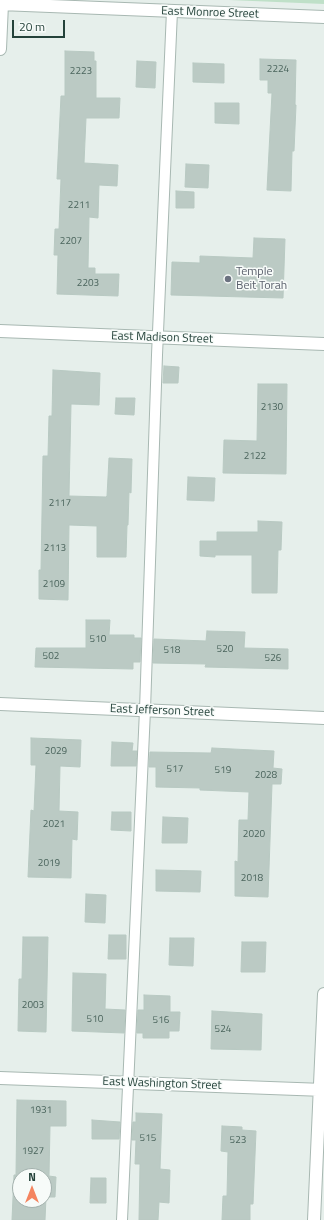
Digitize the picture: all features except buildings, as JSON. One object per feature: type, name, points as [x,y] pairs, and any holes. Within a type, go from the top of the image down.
[{"type":"street","name":"East Monroe Street","points":[[1,4],[324,17]]},
{"type":"street","points":[[0,49],[1,4]]},
{"type":"street","name":"East Madison Street","points":[[0,331],[324,344]]},
{"type":"street","name":"East Jefferson Street","points":[[0,704],[324,718]]},
{"type":"street","points":[[314,1220],[322,1090],[324,994]]},
{"type":"street","name":"East Washington Street","points":[[0,1078],[322,1090]]},
{"type":"lane","points":[[122,1220],[145,710],[157,337],[172,11]]},
{"type":"green space","points":[[229,0],[324,0],[324,4]]},
{"type":"place","name":"Temple Beit Torah","points":[[228,279]]}]
